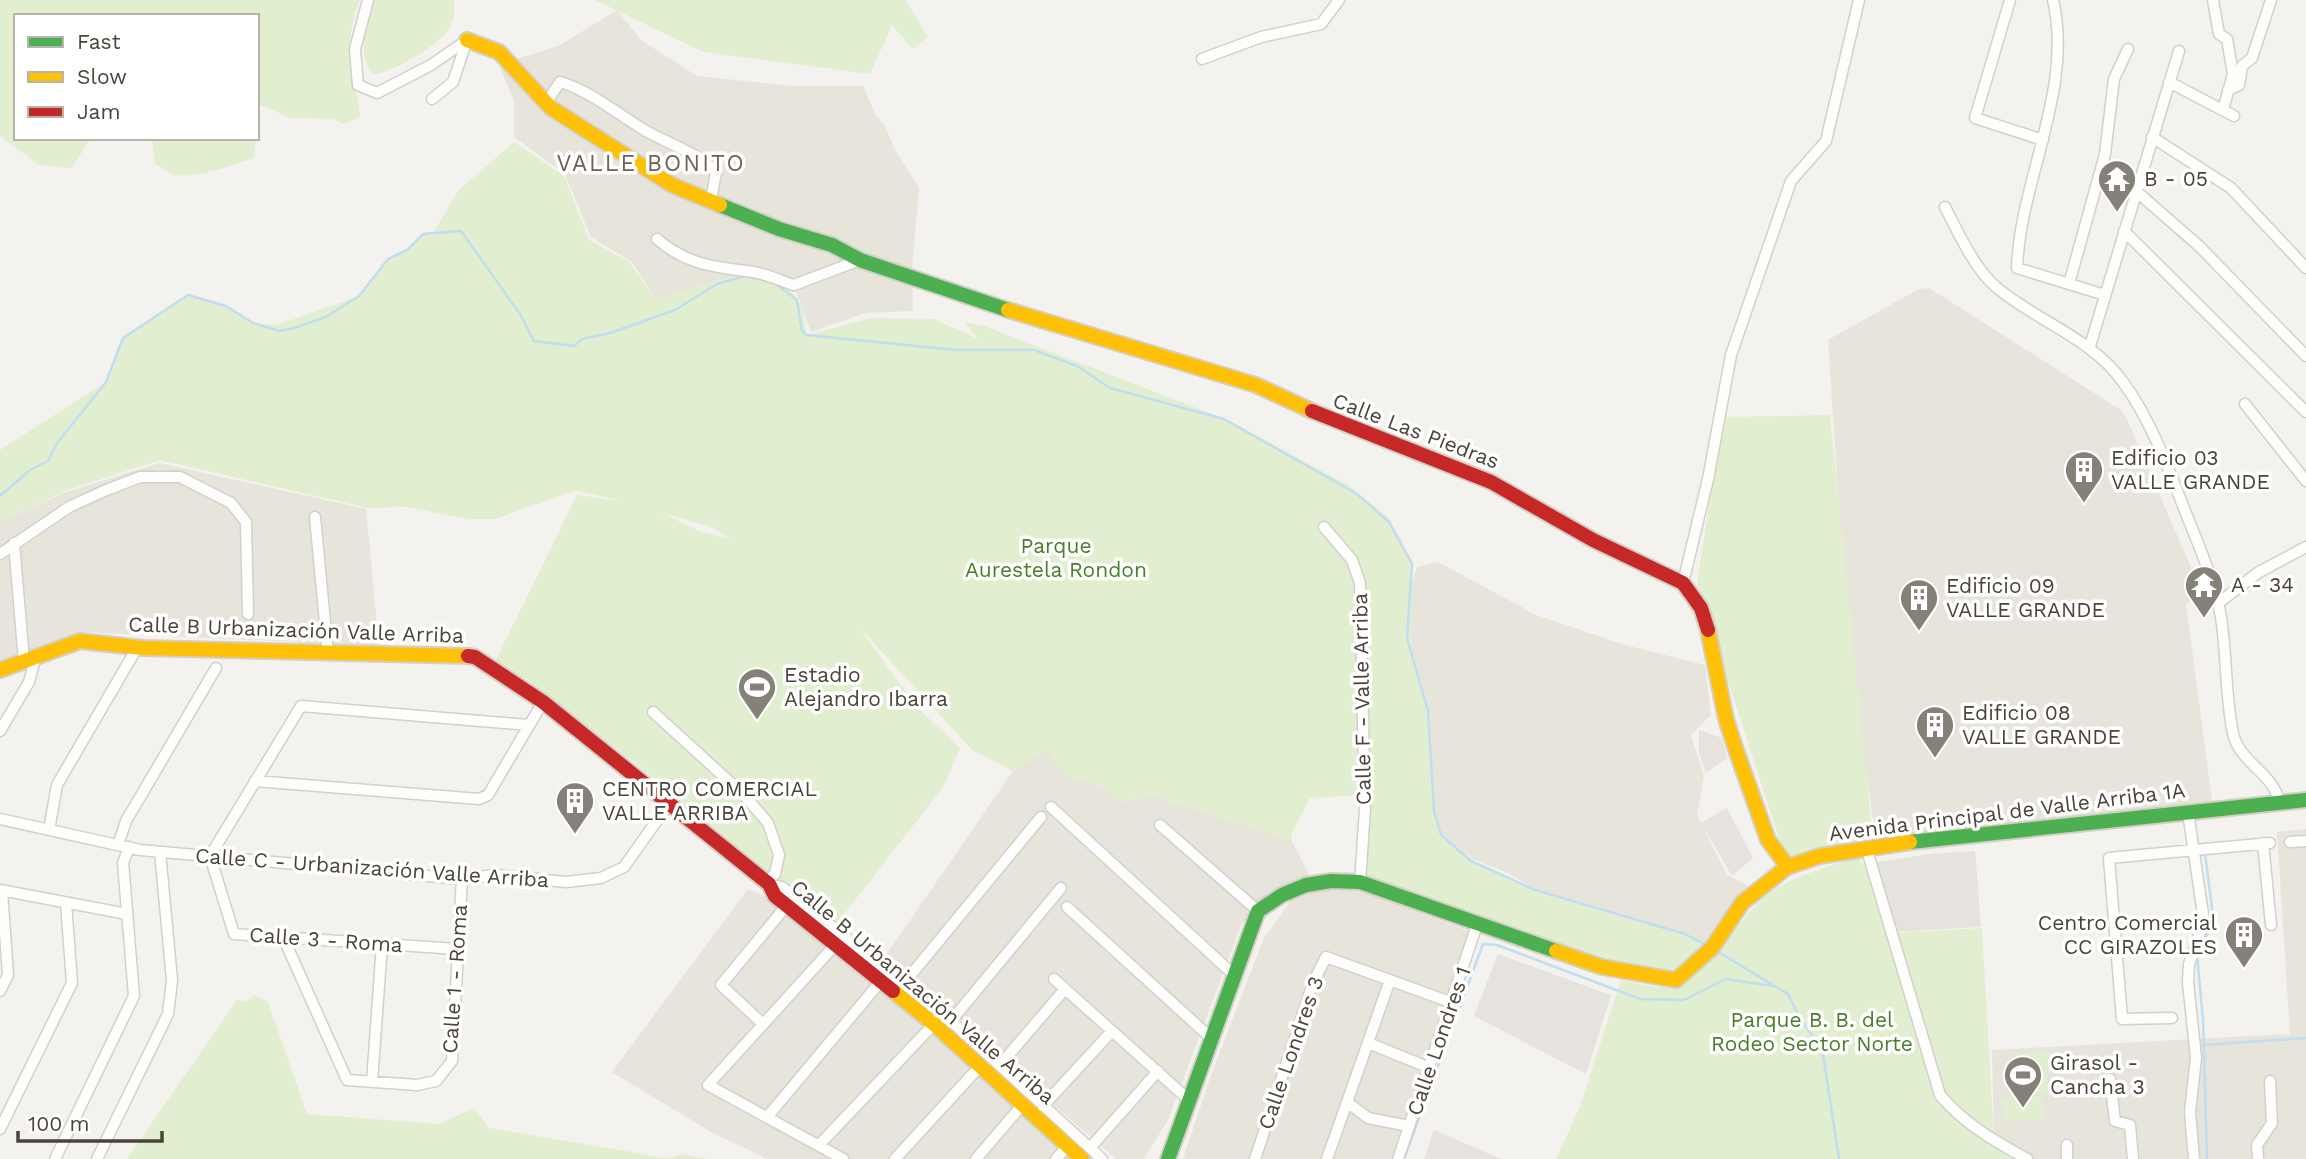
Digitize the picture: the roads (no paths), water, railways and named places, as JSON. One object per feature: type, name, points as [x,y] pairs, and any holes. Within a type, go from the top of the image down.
[{"type":"street","points":[[368,0],[355,49],[358,85],[377,93],[431,65],[467,40]]},
{"type":"street","points":[[1202,59],[1262,37],[1321,24],[1339,0]]},
{"type":"street","points":[[1788,867],[1775,853],[1765,830],[1726,718],[1705,622],[1691,590],[1683,583],[1708,479],[1731,355],[1791,181],[1826,141],[1859,0]]},
{"type":"street","points":[[2010,0],[1975,118],[2043,140]]},
{"type":"street","points":[[2053,0],[2058,23],[2055,66],[2043,140],[2018,236],[2017,268],[2105,295]]},
{"type":"street","points":[[2213,0],[2219,34],[2227,39],[2233,74],[2223,110]]},
{"type":"street","points":[[2228,90],[2239,85],[2242,66],[2252,58],[2271,0]]},
{"type":"street","points":[[432,99],[453,82],[467,40]]},
{"type":"street","name":"Calle Las Piedras","points":[[467,40],[499,52],[546,103],[634,163],[672,184],[779,229],[832,245],[860,260],[1041,321],[1256,385],[1334,422],[1483,478],[1593,540],[1683,583]]},
{"type":"street","points":[[2069,284],[2105,154],[2114,79],[2128,49]]},
{"type":"street","points":[[2090,346],[2179,51]]},
{"type":"street","points":[[546,103],[560,82],[578,87],[645,130],[706,161],[716,172],[711,201]]},
{"type":"street","points":[[2169,82],[2234,117]]},
{"type":"street","points":[[2152,137],[2231,188],[2306,268]]},
{"type":"street","points":[[2136,191],[2199,246],[2306,356]]},
{"type":"street","points":[[1945,207],[1976,261],[1994,286],[2069,337],[2090,346],[2123,381],[2162,453],[2210,574],[2217,604],[2233,735],[2240,754],[2277,789],[2279,802]]},
{"type":"street","points":[[2124,232],[2306,412]]},
{"type":"street","points":[[657,239],[675,255],[701,265],[756,272],[794,285],[860,260]]},
{"type":"street","points":[[2245,404],[2306,481]]},
{"type":"street","points":[[0,554],[69,507],[104,491],[140,477],[180,477],[231,503],[246,523],[248,614]]},
{"type":"street","points":[[315,517],[328,654]]},
{"type":"street","name":"Calle F - Valle Arriba","points":[[1324,527],[1352,560],[1360,583],[1365,802],[1360,882]]},
{"type":"street","points":[[0,731],[29,682],[30,659],[14,543]]},
{"type":"street","points":[[2217,604],[2259,572],[2306,547]]},
{"type":"street","name":"Calle B Urbanización Valle Arriba","points":[[0,670],[80,641],[144,648],[328,654],[432,653],[475,657],[543,702],[670,802],[768,883],[775,896],[934,1024],[1069,1145],[1102,1159]]},
{"type":"street","points":[[49,830],[57,785],[134,653]]},
{"type":"street","points":[[118,845],[126,821],[216,668]]},
{"type":"street","points":[[255,781],[479,799],[488,795],[543,702]]},
{"type":"street","points":[[210,856],[301,706],[528,725]]},
{"type":"street","points":[[653,712],[744,795],[768,822],[779,855],[775,874],[768,883]]},
{"type":"street","name":"Avenida Principal de Valle Arriba 1A","points":[[1258,911],[1280,893],[1300,885],[1330,880],[1360,882],[1602,967],[1676,981],[1712,948],[1742,903],[1788,867],[1820,856],[1866,847],[2306,800]]},
{"type":"street","name":"Calle C - Urbanización Valle Arriba","points":[[0,819],[160,852],[462,879],[494,875],[566,882],[601,878],[624,867],[670,802]]},
{"type":"street","points":[[1051,807],[1233,974]]},
{"type":"street","points":[[2188,812],[2204,921],[2189,964],[2196,1058],[2190,1112],[2194,1159]]},
{"type":"street","points":[[905,982],[1041,817]]},
{"type":"street","points":[[1160,825],[1258,911],[1168,1159]]},
{"type":"street","points":[[2290,842],[2306,841]]},
{"type":"street","points":[[2172,1018],[2122,1019],[2109,858],[2267,843],[2271,925]]},
{"type":"street","points":[[55,1159],[134,996],[123,863],[129,847]]},
{"type":"street","points":[[1866,847],[1940,1095],[1994,1141],[2027,1159]]},
{"type":"street","points":[[97,1159],[168,1014],[172,980],[160,852]]},
{"type":"street","name":"Calle 3 - Roma","points":[[210,856],[234,934],[457,949]]},
{"type":"street","name":"Calle 1 - Roma","points":[[283,937],[347,1080],[417,1085],[436,1081],[452,1061],[462,879]]},
{"type":"street","name":"Calle B Urbanización Valle Arriba","points":[[768,883],[782,887],[951,1021],[1043,1106],[1086,1153]]},
{"type":"street","points":[[951,1021],[1061,888]]},
{"type":"street","points":[[0,991],[8,975],[1,890],[127,914]]},
{"type":"street","points":[[0,1129],[72,983],[66,902]]},
{"type":"street","points":[[763,1024],[721,985],[787,905]]},
{"type":"street","points":[[1067,907],[1211,1038]]},
{"type":"street","name":"Calle Londres 1","points":[[1398,1159],[1453,1003],[1478,922]]},
{"type":"street","points":[[372,1082],[382,944]]},
{"type":"street","points":[[836,944],[708,1085],[844,1159]]},
{"type":"street","name":"Calle Londres 3","points":[[1255,1159],[1313,983],[1326,957],[1453,1003]]},
{"type":"street","points":[[1054,979],[1189,1100]]},
{"type":"street","points":[[1327,1159],[1390,980]]},
{"type":"street","points":[[768,1116],[881,981]]},
{"type":"street","points":[[1000,1065],[1065,989]]},
{"type":"street","points":[[819,1145],[934,1024]]},
{"type":"street","points":[[1043,1106],[1112,1031]]},
{"type":"street","points":[[1367,1044],[1430,1068]]},
{"type":"street","points":[[895,1159],[981,1065]]},
{"type":"street","points":[[1086,1153],[1158,1072]]},
{"type":"street","points":[[2110,1079],[2115,1121],[2130,1125],[2133,1159]]},
{"type":"street","points":[[2258,1159],[2258,1145],[2272,1123],[2270,1081]]},
{"type":"street","points":[[1347,1102],[1368,1118],[1409,1126]]},
{"type":"street","points":[[975,1159],[1023,1104]]},
{"type":"street","points":[[2067,1144],[2067,1159]]},
{"type":"street","points":[[1056,1159],[1069,1145]]},
{"type":"waterway","points":[[0,496],[30,470],[48,461],[57,443],[106,382],[123,338],[188,295],[226,306],[253,323],[279,331],[291,329],[326,317],[359,296],[388,259],[407,250],[423,234],[461,231],[520,314],[534,341],[574,346],[582,339],[610,333],[675,310],[717,284],[745,276],[775,283],[797,300],[802,331],[807,335],[956,350],[1034,350],[1077,366],[1110,388],[1224,419],[1357,494],[1389,522],[1412,564],[1407,638],[1428,711],[1434,811],[1441,835],[1471,861],[1535,890],[1685,934],[1706,945]]},
{"type":"waterway","points":[[2205,853],[2212,908],[2210,930],[2197,955],[2203,1020],[2207,1159]]},
{"type":"waterway","points":[[1404,1159],[1483,944],[1497,945],[1640,999],[1684,1000],[1726,979],[1773,986]]},
{"type":"waterway","points":[[1715,950],[1788,994],[1800,1019],[1822,1048],[1839,1159]]},
{"type":"waterway","points":[[2203,1045],[2306,1038]]},
{"type":"place","name":"B - 05","points":[[2117,213]]},
{"type":"place","name":"Edificio 03 VALLE GRANDE","points":[[2084,504]]},
{"type":"place","name":"A - 34","points":[[2204,619]]},
{"type":"place","name":"Edificio 09 VALLE GRANDE","points":[[1919,632]]},
{"type":"place","name":"Estadio Alejandro Ibarra","points":[[757,721]]},
{"type":"place","name":"Edificio 08 VALLE GRANDE","points":[[1935,759]]},
{"type":"place","name":"CENTRO COMERCIAL VALLE ARRIBA","points":[[575,835]]},
{"type":"place","name":"Centro Comercial CC GIRAZOLES","points":[[2244,969]]},
{"type":"place","name":"Girasol - Cancha 3","points":[[2023,1109]]},
{"type":"district","name":"VALLE BONITO","points":[[651,163]]},
{"type":"park label","name":"Parque Aurestela Rondon","points":[[1056,558]]},
{"type":"park label","name":"Parque B. B. del Rodeo Sector Norte","points":[[1812,1032]]}]
